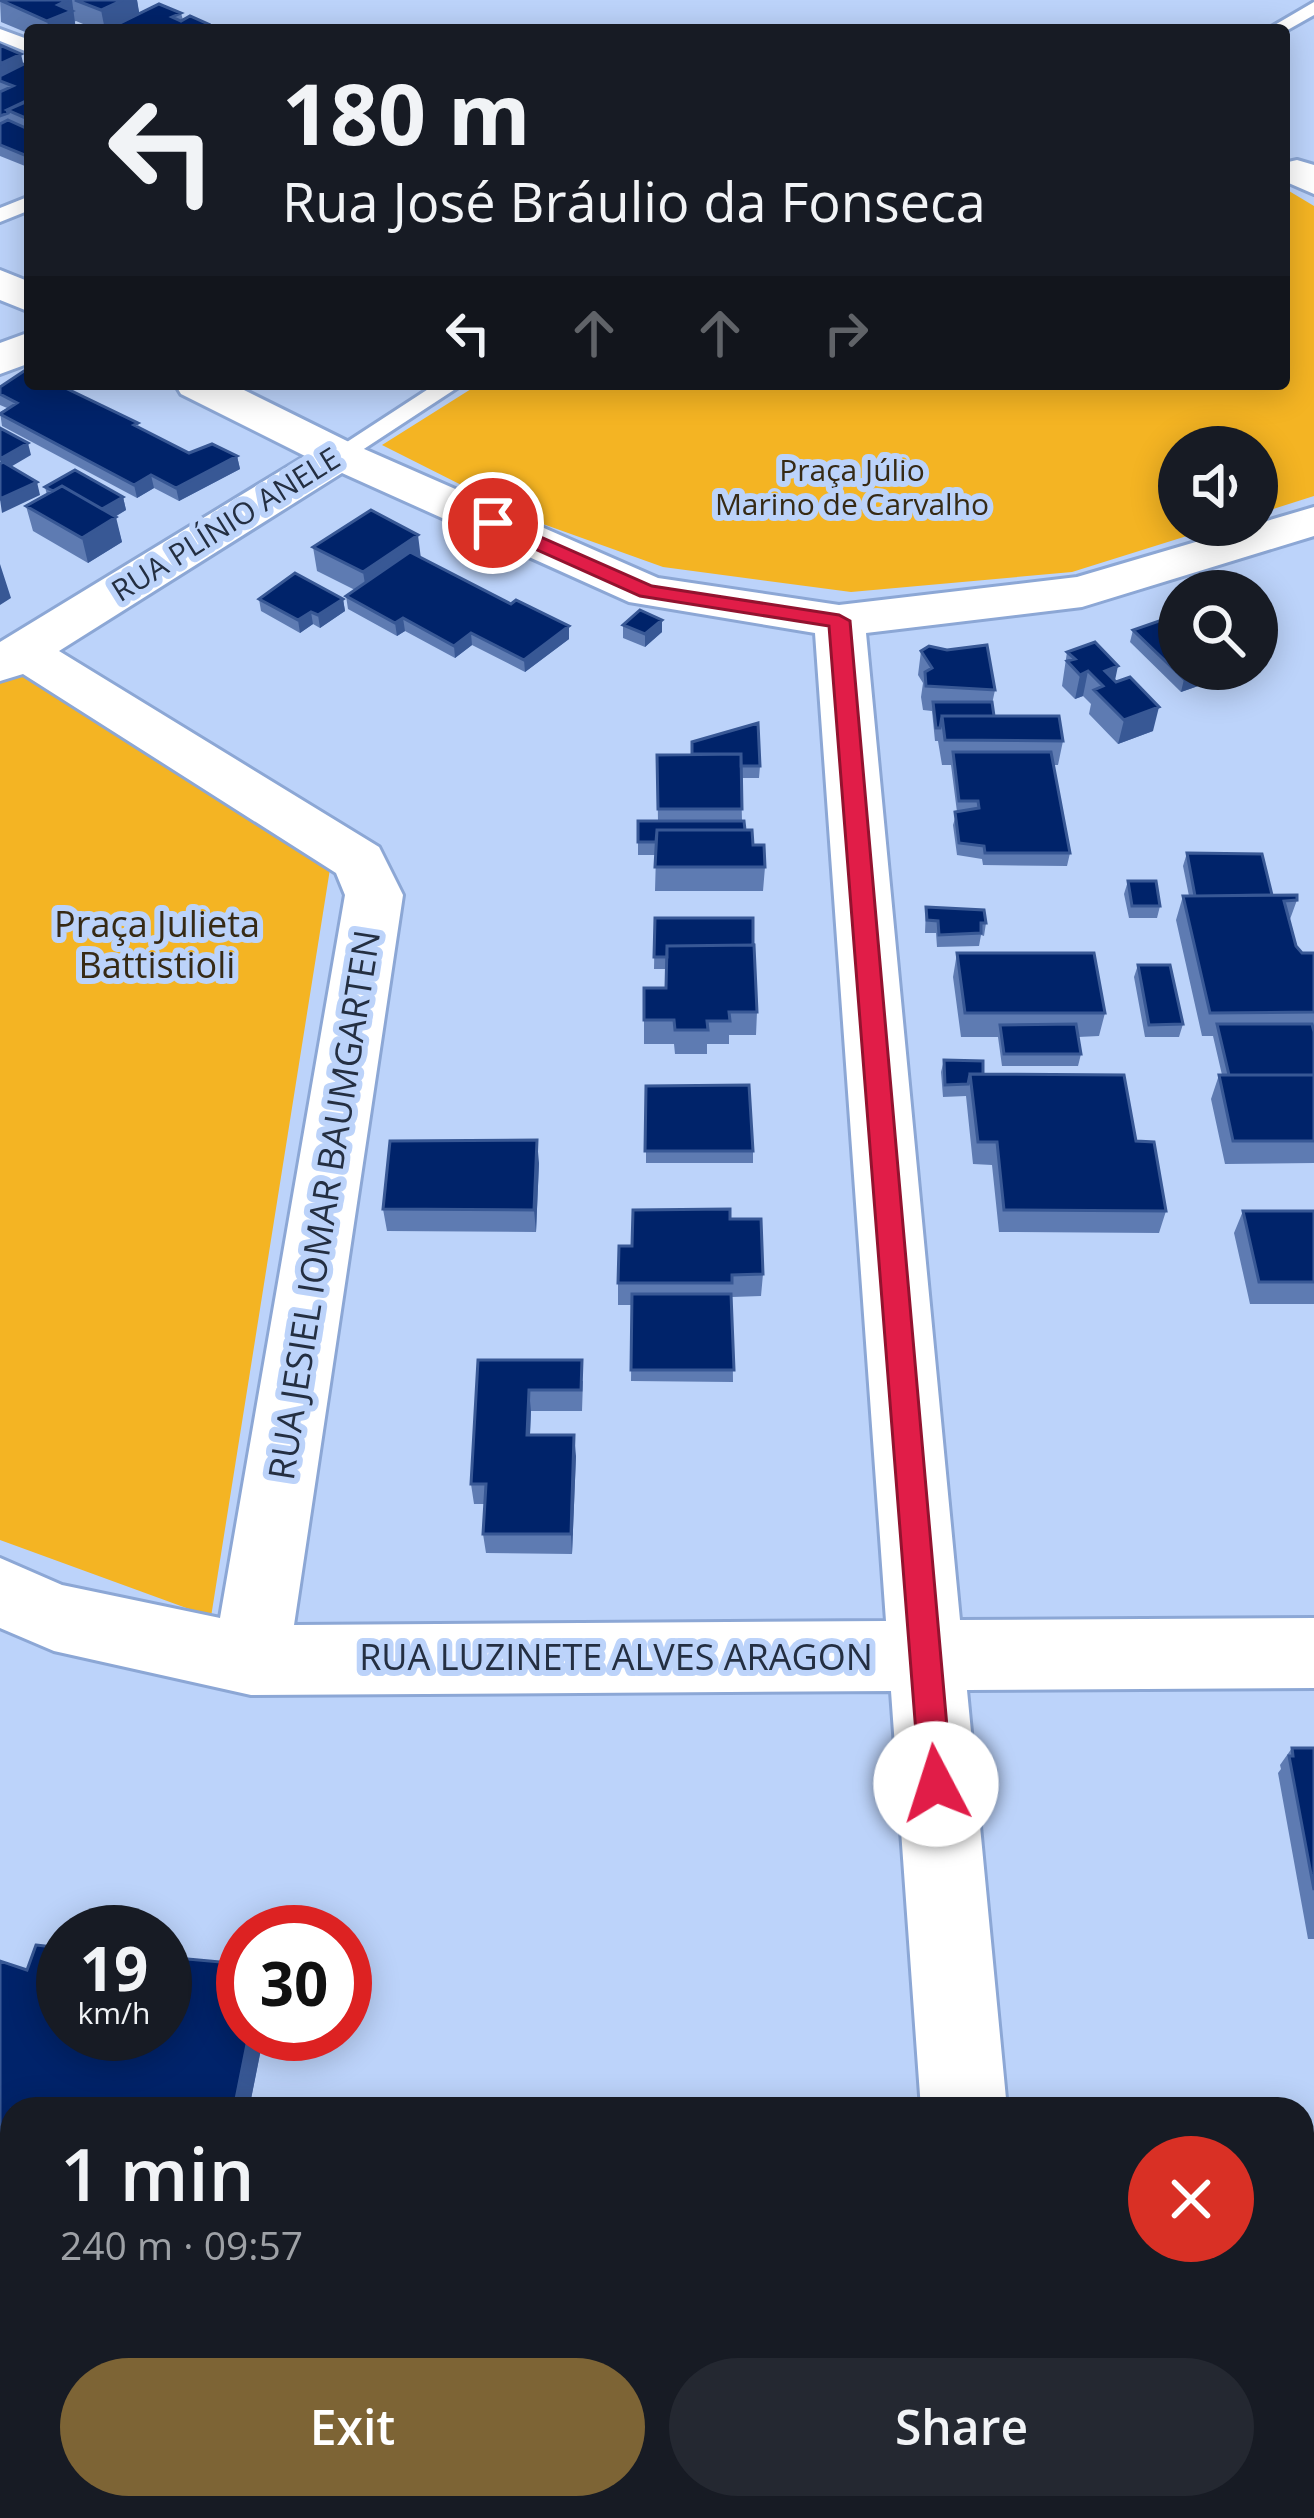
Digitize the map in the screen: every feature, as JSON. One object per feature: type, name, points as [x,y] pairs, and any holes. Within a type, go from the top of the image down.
[{"type":"street","points":[[209,390],[339,454],[647,591],[839,621],[1082,592],[1314,521]]},
{"type":"street","name":"RUA PLÍNIO ANELE","points":[[12,658],[339,454]]},
{"type":"street","points":[[839,621],[963,2097]]},
{"type":"street","name":"RUA JESIEL IOMAR BAUMGARTEN","points":[[12,658],[359,861],[374,895],[251,1660]]},
{"type":"street","name":"RUA LUZINETE ALVES ARAGON","points":[[0,1592],[54,1616],[251,1660],[1314,1653]]},
{"type":"lane","points":[[1285,24],[1314,7]]},
{"type":"lane","name":"RUA PLÍNIO ANELE","points":[[339,454],[442,390]]},
{"type":"green space","name":"Praça Júlio Marino de Carvalho","points":[[1290,192],[1314,206],[1314,496],[1278,507],[1278,426],[1158,426],[1158,545],[1072,572],[851,592],[663,567],[529,519],[382,445],[469,390],[1290,390]]},
{"type":"green space","name":"Praça Julieta Battistioli","points":[[19,672],[330,869],[211,1617],[0,1540],[0,683]]},
{"type":"building","points":[[0,0],[68,0],[58,5],[72,11],[47,21]]},
{"type":"building","points":[[75,0],[123,0],[101,10]]},
{"type":"building","points":[[159,4],[181,13],[172,17],[181,21],[190,16],[208,24],[118,24]]},
{"type":"building","points":[[0,45],[21,54],[0,64]]},
{"type":"building","points":[[24,64],[24,103],[0,116],[0,92],[13,86],[0,81],[0,76]]},
{"type":"building","points":[[24,103],[24,117],[7,110]]},
{"type":"building","points":[[8,120],[24,127],[24,155],[0,145],[0,124]]},
{"type":"building","points":[[24,371],[24,390],[69,390],[189,453],[212,444],[237,456],[176,488],[151,475],[134,485],[0,414],[17,403],[0,394],[0,387]]},
{"type":"building","points":[[0,428],[28,443],[0,459]]},
{"type":"building","points":[[3,462],[37,482],[0,499]]},
{"type":"building","points":[[75,470],[123,497],[102,509],[62,486],[53,491],[45,487]]},
{"type":"building","points":[[62,486],[116,517],[82,538],[26,506]]},
{"type":"building","points":[[371,510],[418,535],[363,572],[313,547]]},
{"type":"building","points":[[410,552],[511,604],[516,600],[569,626],[524,660],[471,633],[454,646],[403,618],[395,623],[346,596]]},
{"type":"building","points":[[295,573],[343,599],[318,615],[311,612],[298,620],[259,599]]},
{"type":"building","points":[[640,610],[662,620],[645,634],[623,625]]},
{"type":"building","points":[[1158,621],[1158,654],[1133,630]]},
{"type":"building","points":[[1095,642],[1118,666],[1105,671],[1116,682],[1130,677],[1159,707],[1124,720],[1094,690],[1103,686],[1088,671],[1080,675],[1067,661],[1075,659],[1067,652]]},
{"type":"building","points":[[987,645],[995,690],[926,686],[925,672],[932,668],[921,651],[929,646],[947,650]]},
{"type":"building","points":[[933,702],[992,702],[994,716],[942,716],[936,728]]},
{"type":"building","points":[[942,716],[1059,716],[1063,741],[945,740]]},
{"type":"building","points":[[758,723],[760,766],[741,766],[741,754],[692,754],[692,742]]},
{"type":"building","points":[[953,752],[1051,752],[1070,853],[985,853],[984,846],[959,843],[955,812],[979,808],[978,801],[959,801]]},
{"type":"building","points":[[741,754],[742,809],[658,809],[657,755]]},
{"type":"building","points":[[638,821],[744,821],[745,830],[657,830],[656,842],[638,842]]},
{"type":"building","points":[[657,830],[752,830],[753,845],[764,845],[765,867],[655,867]]},
{"type":"building","points":[[1187,853],[1262,854],[1272,895],[1195,896]]},
{"type":"building","points":[[1128,881],[1156,881],[1160,906],[1132,906]]},
{"type":"building","points":[[1297,895],[1297,900],[1284,901],[1296,946],[1302,953],[1314,953],[1314,1012],[1210,1013],[1183,896]]},
{"type":"building","points":[[926,907],[984,910],[986,923],[981,923],[981,933],[939,935],[938,921],[927,920]]},
{"type":"building","points":[[655,918],[753,918],[753,945],[667,946],[667,957],[654,957]]},
{"type":"building","points":[[754,945],[757,1012],[729,1012],[730,1021],[707,1021],[708,1030],[675,1030],[674,1020],[644,1020],[644,988],[666,988],[667,946]]},
{"type":"building","points":[[957,953],[1094,953],[1105,1013],[965,1013]]},
{"type":"building","points":[[1138,965],[1170,965],[1183,1024],[1149,1025]]},
{"type":"building","points":[[1076,1024],[1081,1054],[1004,1054],[1000,1025]]},
{"type":"building","points":[[1217,1024],[1312,1024],[1314,1075],[1229,1075]]},
{"type":"building","points":[[944,1060],[983,1061],[983,1074],[970,1074],[968,1084],[945,1085]]},
{"type":"building","points":[[970,1074],[1124,1075],[1136,1141],[1154,1142],[1166,1211],[1004,1210],[997,1142],[978,1142]]},
{"type":"building","points":[[1219,1075],[1314,1075],[1314,1141],[1233,1141]]},
{"type":"building","points":[[749,1085],[753,1151],[645,1151],[646,1086]]},
{"type":"building","points":[[537,1140],[534,1210],[383,1209],[390,1141]]},
{"type":"building","points":[[730,1209],[730,1219],[761,1219],[763,1274],[732,1275],[732,1283],[618,1283],[619,1246],[632,1246],[633,1210]]},
{"type":"building","points":[[1243,1211],[1314,1211],[1314,1282],[1259,1282]]},
{"type":"building","points":[[632,1294],[731,1294],[734,1370],[631,1370]]},
{"type":"building","points":[[478,1360],[582,1360],[581,1390],[529,1390],[527,1435],[574,1435],[571,1534],[483,1534],[486,1484],[471,1484]]},
{"type":"building","points":[[1292,1748],[1314,1748],[1314,1890],[1289,1756],[1293,1756]]},
{"type":"building","points":[[36,1945],[36,2061],[192,2061],[192,1959],[216,1962],[216,2061],[244,2061],[236,2097],[0,2097],[0,1961],[27,1970]]},
{"type":"route","points":[[493,523],[647,591],[839,621],[936,1784]]}]
